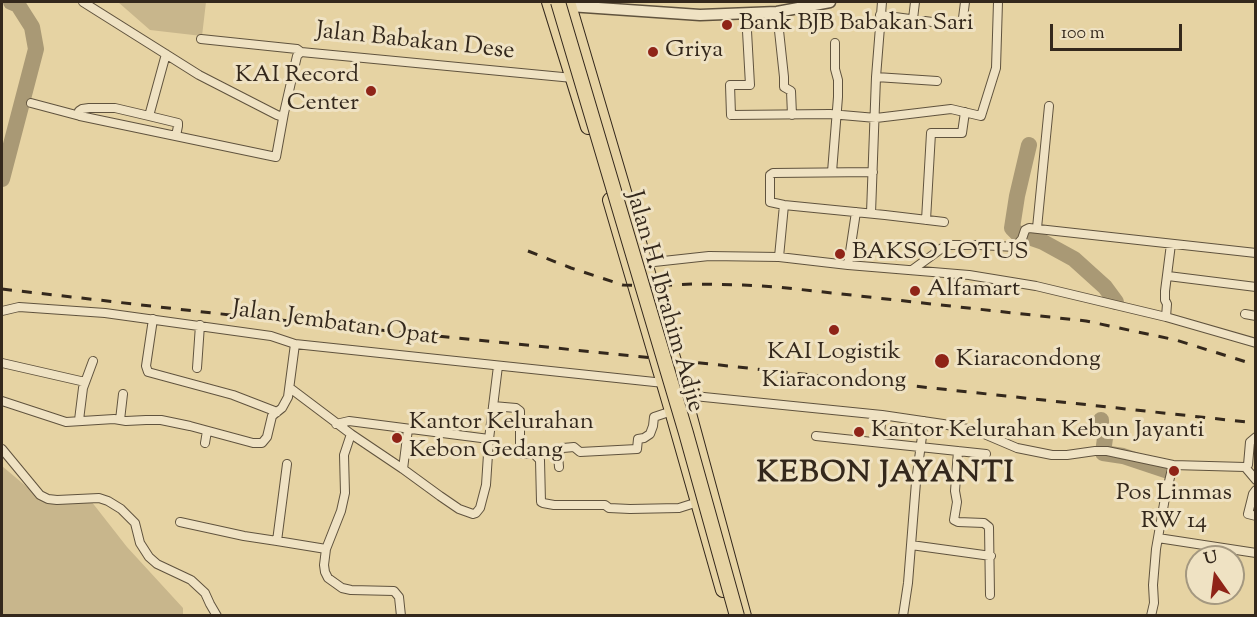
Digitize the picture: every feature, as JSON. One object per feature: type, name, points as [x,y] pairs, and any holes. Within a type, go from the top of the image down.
[{"type":"main road","name":"Jalan H. Ibrahim Adjie","points":[[559,4],[573,78],[730,615]]},
{"type":"main road","name":"Jalan H. Ibrahim Adjie","points":[[559,4],[611,150],[684,395],[744,615]]},
{"type":"main road","points":[[559,4],[686,433],[737,615]]},
{"type":"main road","points":[[597,155],[611,150]]},
{"type":"main road","points":[[640,303],[656,299]]},
{"type":"street","points":[[83,2],[199,75],[283,117]]},
{"type":"street","points":[[559,4],[700,15],[777,12],[830,2]]},
{"type":"street","points":[[872,213],[876,77],[882,2]]},
{"type":"street","points":[[913,19],[915,2]]},
{"type":"street","points":[[880,15],[962,26],[965,2]]},
{"type":"street","points":[[746,13],[750,85],[730,85],[731,116],[837,114],[876,118],[951,109],[981,116],[996,68],[998,2]]},
{"type":"street","points":[[777,12],[784,87],[790,90],[792,115]]},
{"type":"street","points":[[201,39],[297,49],[302,52]]},
{"type":"street","points":[[832,172],[838,84],[835,69],[835,43]]},
{"type":"street","name":"Jalan Babakan Dese","points":[[176,136],[276,157],[297,56],[302,52],[573,78]]},
{"type":"street","points":[[149,116],[166,54]]},
{"type":"street","points":[[876,77],[937,81]]},
{"type":"street","points":[[31,103],[80,116],[176,136],[178,126],[178,123],[115,108],[82,109],[79,111],[80,116]]},
{"type":"street","points":[[1037,228],[1049,106]]},
{"type":"street","points":[[926,220],[931,134],[962,133],[965,112]]},
{"type":"street","points":[[873,172],[771,174],[770,202],[945,222]]},
{"type":"street","points":[[779,257],[784,205]]},
{"type":"street","points":[[848,265],[856,212]]},
{"type":"street","points":[[911,270],[949,245],[1013,248],[1017,246],[1025,230],[1029,228],[1256,254]]},
{"type":"street","points":[[1166,317],[1165,300],[1171,244]]},
{"type":"street","points":[[645,263],[709,256],[779,257],[969,275],[1035,286],[1166,317],[1256,344]]},
{"type":"street","points":[[1168,276],[1256,287]]},
{"type":"street","name":"Jalan Jembatan Opat","points":[[2,311],[17,307],[105,313],[271,336],[295,344],[664,383]]},
{"type":"street","points":[[1245,314],[1256,316]]},
{"type":"street","points":[[153,319],[146,366],[148,372],[234,395],[277,412]]},
{"type":"street","points":[[197,368],[200,326]]},
{"type":"street","points":[[2,401],[66,422],[114,419],[161,420],[253,443],[262,443],[267,437],[272,416],[282,408],[288,397],[295,344]]},
{"type":"street","points":[[79,420],[85,382],[93,361]]},
{"type":"street","points":[[2,363],[85,382]]},
{"type":"street","points":[[290,388],[336,424],[459,509],[475,513],[479,510],[486,485],[498,366]]},
{"type":"street","points":[[120,420],[123,394]]},
{"type":"street","points":[[684,395],[924,421],[977,431],[1017,448],[1052,455],[1067,456],[1107,451],[1173,465],[1245,467],[1256,480]]},
{"type":"street","points":[[493,406],[516,408],[520,411],[520,451],[522,454],[534,454],[540,460],[541,502],[543,503],[605,505],[609,508],[630,509],[680,508],[698,502]]},
{"type":"street","points":[[559,467],[558,455],[563,448],[574,447],[579,452],[637,449],[638,439],[650,434],[654,417],[672,411]]},
{"type":"street","points":[[879,442],[882,415]]},
{"type":"street","points":[[336,424],[349,421],[489,439]]},
{"type":"street","points":[[903,615],[924,421]]},
{"type":"street","points":[[403,469],[408,429]]},
{"type":"street","points":[[205,443],[207,431]]},
{"type":"street","points":[[351,434],[344,455],[345,494],[326,549],[324,565],[328,578],[342,588],[394,591],[399,597],[401,615]]},
{"type":"street","points":[[816,436],[986,454]]},
{"type":"street","points":[[1245,467],[1248,465],[1250,442],[1256,437]]},
{"type":"street","points":[[2,449],[40,495],[57,500],[99,498],[121,509],[135,523],[140,543],[148,557],[157,564],[191,579],[206,593],[217,615]]},
{"type":"street","points":[[958,451],[955,491],[957,502],[954,520],[988,525],[990,595]]},
{"type":"street","points":[[278,541],[287,464]]},
{"type":"street","points":[[1151,615],[1154,603],[1153,578],[1158,538],[1173,465]]},
{"type":"street","points":[[1256,490],[1248,514],[1256,516]]},
{"type":"street","points":[[180,522],[244,536],[326,549]]},
{"type":"street","points":[[1158,538],[1256,553]]},
{"type":"street","points":[[911,545],[990,556]]},
{"type":"shaded area","points":[[118,2],[206,2],[202,36],[150,30]]},
{"type":"shaded area","points":[[2,466],[34,493],[91,501],[127,547],[183,608],[183,615],[2,615]]},
{"type":"waterway","points":[[2,179],[36,49],[32,27],[18,5],[11,2]]},
{"type":"waterway","points":[[1029,145],[1012,228],[1017,233],[1043,242],[1074,259],[1105,287],[1116,302]]},
{"type":"waterway","points":[[1101,420],[1101,429],[1105,438],[1103,453],[1123,456],[1168,471]]},
{"type":"railway","points":[[528,251],[623,285],[694,284],[778,287],[1086,321],[1176,340],[1256,365]]},
{"type":"railway","points":[[2,289],[1256,423]]},
{"type":"place","name":"Bank BJB Babakan Sari","points":[[727,25]]},
{"type":"place","name":"Griya","points":[[653,52]]},
{"type":"place","name":"KAI Record Center","points":[[371,91]]},
{"type":"place","name":"BAKSO LOTUS","points":[[840,254]]},
{"type":"place","name":"Alfamart","points":[[915,291]]},
{"type":"place","name":"KAI Logistik Kiaracondong","points":[[834,330]]},
{"type":"place","name":"Kiaracondong","points":[[942,361]]},
{"type":"place","name":"Kantor Kelurahan Kebun Jayanti","points":[[859,432]]},
{"type":"place","name":"Kantor Kelurahan Kebon Gedang","points":[[397,438]]},
{"type":"place","name":"Pos Linmas RW 14","points":[[1174,471]]},
{"type":"district","name":"KEBON JAYANTI","points":[[886,476]]}]
